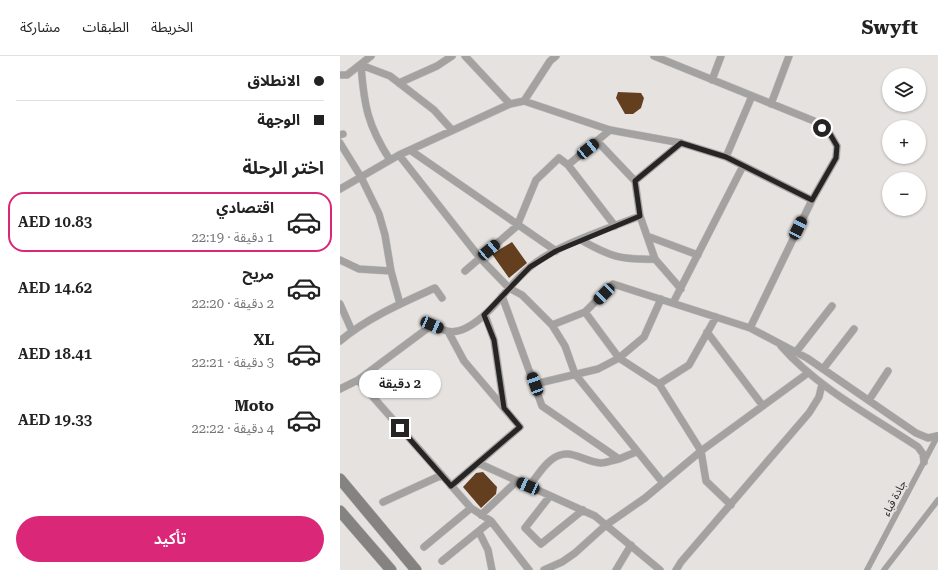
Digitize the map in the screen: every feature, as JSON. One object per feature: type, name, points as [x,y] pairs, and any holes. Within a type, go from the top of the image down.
[{"type":"main road","points":[[340,479],[416,570]]},
{"type":"main road","points":[[342,518],[391,570]]},
{"type":"street","points":[[340,75],[347,75],[361,66],[371,56]]},
{"type":"street","points":[[399,84],[437,66],[452,56]]},
{"type":"street","points":[[465,56],[510,104]]},
{"type":"street","points":[[524,101],[550,61],[556,56]]},
{"type":"street","points":[[654,56],[814,122],[830,134],[837,146],[836,158],[812,200],[750,328]]},
{"type":"street","points":[[712,80],[721,56]]},
{"type":"street","points":[[771,104],[789,56]]},
{"type":"street","points":[[361,66],[390,76],[434,110],[452,130]]},
{"type":"street","points":[[361,66],[363,101],[370,126],[390,160]]},
{"type":"street","points":[[726,157],[752,96]]},
{"type":"street","points":[[340,189],[399,155],[510,104],[524,101],[610,130],[681,143],[726,157],[812,200]]},
{"type":"street","points":[[568,165],[610,130]]},
{"type":"street","points":[[597,141],[635,181],[640,216],[655,259],[681,289]]},
{"type":"street","points":[[340,143],[361,177],[378,214],[385,235],[391,271],[400,304]]},
{"type":"street","points":[[635,181],[681,143]]},
{"type":"street","points":[[410,150],[556,251]]},
{"type":"street","points":[[399,155],[480,258],[509,288],[522,295],[552,325],[565,346],[575,374],[636,452],[663,483]]},
{"type":"street","points":[[465,271],[518,226],[536,180],[559,158],[568,165],[615,226]]},
{"type":"street","points":[[673,303],[743,166]]},
{"type":"street","points":[[449,333],[465,328],[484,315],[530,267],[556,251],[640,216]]},
{"type":"street","points":[[647,236],[698,255]]},
{"type":"street","points":[[582,240],[603,253],[626,260],[655,259]]},
{"type":"street","points":[[340,260],[359,269],[391,271]]},
{"type":"street","points":[[552,325],[585,312],[613,284],[750,328],[796,352],[823,369],[916,433],[928,438],[938,436]]},
{"type":"street","points":[[340,341],[352,331],[400,304],[434,288],[442,298]]},
{"type":"street","points":[[502,296],[542,406],[619,459]]},
{"type":"street","points":[[535,384],[598,369],[619,358],[644,337],[661,299]]},
{"type":"street","points":[[340,304],[352,331]]},
{"type":"street","points":[[796,352],[832,306]]},
{"type":"street","points":[[585,312],[619,358],[659,384],[701,451],[706,481],[731,505]]},
{"type":"street","points":[[484,315],[494,340],[504,408]]},
{"type":"street","points":[[659,384],[689,365],[716,317]]},
{"type":"street","points":[[340,389],[358,380],[432,325],[449,333],[464,361],[520,427],[451,486]]},
{"type":"street","points":[[823,369],[854,329]]},
{"type":"street","points":[[707,332],[763,406]]},
{"type":"street","points":[[778,343],[808,373],[822,384],[918,447],[923,454],[924,462]]},
{"type":"street","points":[[868,400],[888,372]]},
{"type":"street","points":[[544,570],[562,562],[575,553],[606,525],[663,483],[701,451],[808,373]]},
{"type":"street","points":[[358,380],[471,508],[491,522],[529,570]]},
{"type":"street","points":[[676,570],[681,562],[809,413],[818,397],[822,384]]},
{"type":"street","name":"جادة قباء","points":[[867,570],[938,436]]},
{"type":"street","points":[[528,486],[550,461],[558,455],[566,453],[585,460],[602,463],[619,459],[636,452]]},
{"type":"street","points":[[478,463],[595,516],[660,570]]},
{"type":"street","points":[[383,502],[442,475]]},
{"type":"street","points":[[481,515],[517,481]]},
{"type":"street","points":[[550,496],[525,528],[541,544],[584,510]]},
{"type":"street","points":[[884,570],[938,500]]},
{"type":"street","points":[[424,547],[471,508]]},
{"type":"street","points":[[442,561],[491,522]]},
{"type":"street","points":[[479,532],[488,550],[492,570]]},
{"type":"street","points":[[616,570],[631,545]]},
{"type":"building","points":[[618,92],[641,93],[644,98],[641,108],[633,114],[625,114],[616,98]]},
{"type":"building","points":[[512,242],[527,263],[509,278],[492,254]]},
{"type":"building","points":[[483,472],[497,487],[496,494],[481,508],[463,487],[476,473]]},
{"type":"route","points":[[400,428],[451,486],[520,427],[504,408],[494,340],[484,315],[530,267],[556,251],[640,216],[635,181],[681,143],[726,157],[812,200],[836,158],[837,146],[830,134],[822,128]]}]
